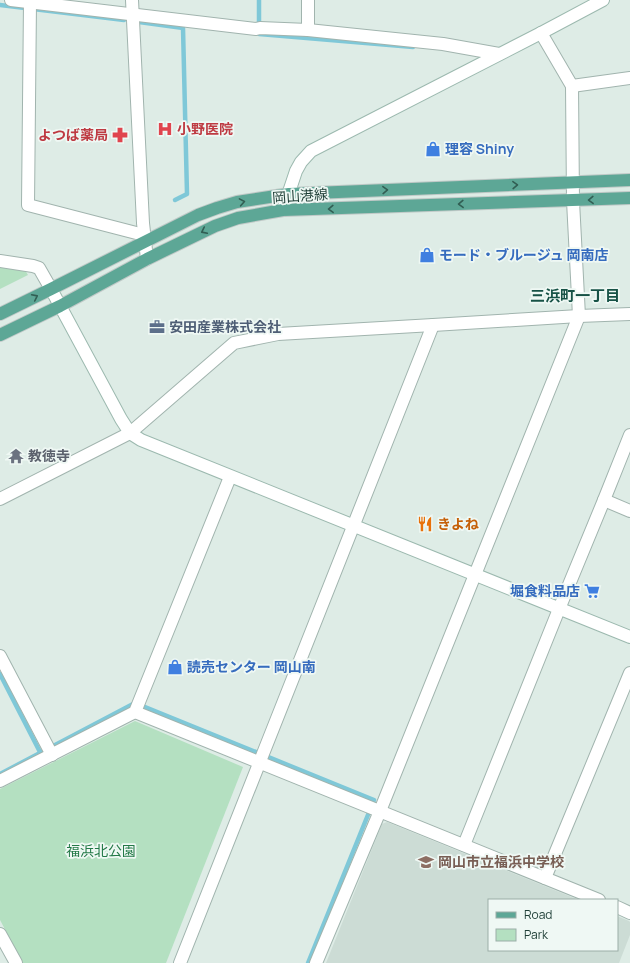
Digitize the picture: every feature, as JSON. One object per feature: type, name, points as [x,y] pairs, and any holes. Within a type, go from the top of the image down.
[{"type":"main road","name":"岡山港線","points":[[0,314],[51,289],[145,239],[198,215],[237,202],[288,194],[630,180]]},
{"type":"main road","name":"岡山港線","points":[[0,335],[60,306],[147,259],[215,226],[238,218],[283,210],[630,198]]},
{"type":"street","points":[[11,0],[30,7],[132,15],[258,29],[308,30],[443,44],[499,54]]},
{"type":"street","points":[[132,0],[143,223],[147,259]]},
{"type":"street","points":[[308,0],[308,30]]},
{"type":"street","points":[[283,210],[296,171],[301,162],[311,151],[603,0]]},
{"type":"street","points":[[30,7],[28,205],[145,239]]},
{"type":"street","points":[[316,963],[374,808],[475,575],[579,316],[573,200],[572,86],[541,33]]},
{"type":"street","points":[[572,86],[630,78]]},
{"type":"street","points":[[0,261],[39,268],[121,419],[130,433],[141,440],[630,637]]},
{"type":"street","points":[[0,499],[130,433],[234,344],[278,334],[630,314]]},
{"type":"street","points":[[180,963],[433,325]]},
{"type":"street","points":[[464,845],[630,435]]},
{"type":"street","points":[[0,781],[50,750],[137,708],[230,477]]},
{"type":"street","points":[[604,500],[630,511]]},
{"type":"street","points":[[0,656],[50,750]]},
{"type":"street","points":[[545,878],[630,674]]},
{"type":"street","points":[[137,708],[261,757],[374,808],[597,899]]},
{"type":"street","points":[[618,907],[630,912]]},
{"type":"street","points":[[0,934],[16,963]]},
{"type":"shaded area","name":"岡山市立福浜中学校","points":[[387,822],[577,899],[488,899],[488,951],[618,951],[618,916],[630,922],[630,935],[619,963],[326,963],[382,824]]},
{"type":"green space","points":[[0,267],[25,270],[28,275],[0,289]]},
{"type":"green space","name":"福浜北公園","points":[[135,721],[243,767],[166,963],[23,963],[0,920],[0,789]]},
{"type":"waterway","points":[[259,0],[259,34],[413,47]]},
{"type":"waterway","points":[[0,5],[124,20]]},
{"type":"waterway","points":[[139,22],[183,28],[187,194],[175,200]]},
{"type":"waterway","points":[[0,674],[40,752]]},
{"type":"waterway","points":[[0,774],[133,704],[145,707],[374,800],[308,963]]},
{"type":"place","name":"小野医院","points":[[165,129]]},
{"type":"place","name":"よつば薬局","points":[[120,135]]},
{"type":"place","name":"理容 Shiny","points":[[433,149]]},
{"type":"place","name":"モード・ブルージュ 岡南店","points":[[427,255]]},
{"type":"place","name":"安田産業株式会社","points":[[157,327]]},
{"type":"place","name":"教徳寺","points":[[16,456]]},
{"type":"place","name":"きよね","points":[[425,524]]},
{"type":"place","name":"堀食料品店","points":[[592,591]]},
{"type":"place","name":"読売センター 岡山南","points":[[175,667]]},
{"type":"place","name":"岡山市立福浜中学校","points":[[426,862]]},
{"type":"district","name":"三浜町一丁目","points":[[575,296]]}]
